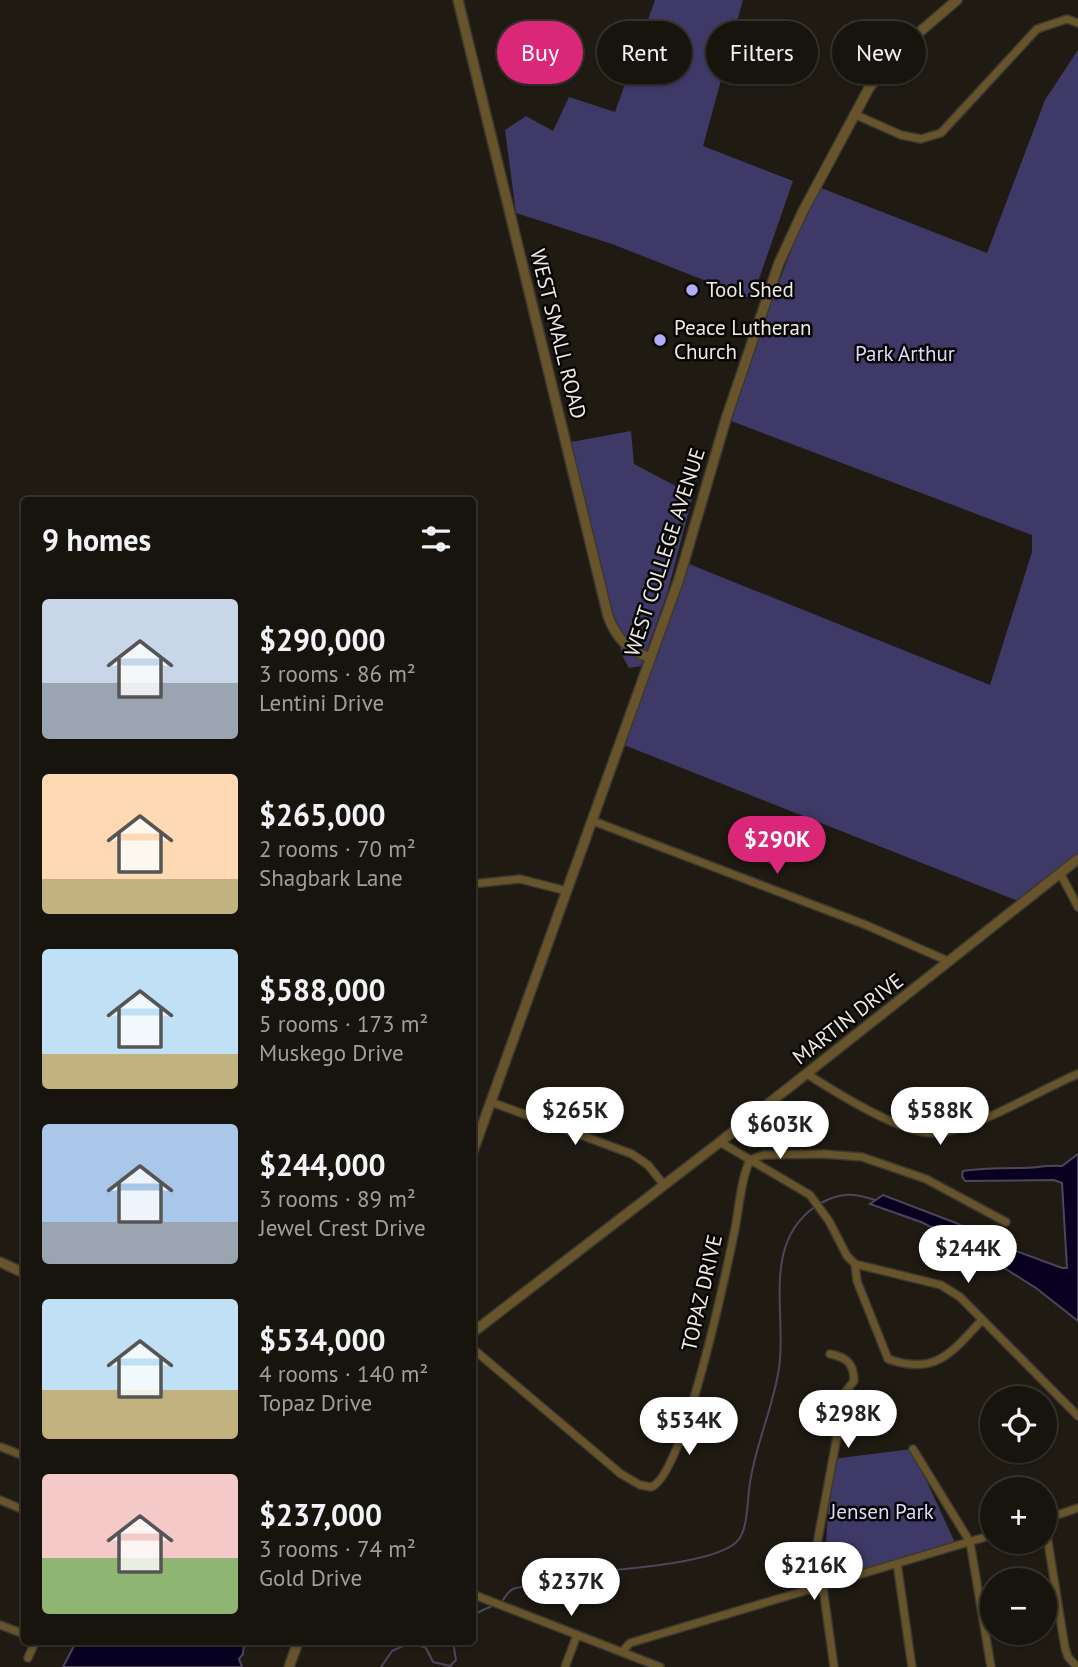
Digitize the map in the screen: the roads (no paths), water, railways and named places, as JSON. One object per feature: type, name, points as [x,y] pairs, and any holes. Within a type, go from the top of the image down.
[{"type":"street","name":"WEST SMALL ROAD","points":[[458,0],[608,617],[612,628],[626,646],[650,658]]},
{"type":"street","name":"WEST COLLEGE AVENUE","points":[[476,1143],[691,540],[726,419],[779,263],[803,211],[869,88],[888,63],[957,0]]},
{"type":"street","points":[[854,114],[901,135],[921,139],[941,133],[1037,29],[1068,19],[1078,23]]},
{"type":"street","points":[[593,821],[866,925],[948,961]]},
{"type":"street","name":"MARTIN DRIVE","points":[[476,1330],[807,1074],[1078,859]]},
{"type":"street","points":[[1060,873],[1078,907]]},
{"type":"street","points":[[476,884],[520,879],[567,891]]},
{"type":"street","points":[[807,1074],[896,1123],[922,1133],[957,1129],[1078,1074]]},
{"type":"street","points":[[491,1102],[632,1154],[648,1165],[664,1185]]},
{"type":"street","points":[[720,1142],[810,1195],[821,1209],[841,1246],[855,1264],[861,1293],[888,1359],[922,1364],[942,1359],[982,1320]]},
{"type":"street","points":[[750,1160],[763,1155],[823,1154],[862,1157],[926,1179],[1006,1222]]},
{"type":"street","name":"TOPAZ DRIVE","points":[[476,1351],[621,1474],[640,1486],[656,1485],[674,1457],[699,1377],[722,1296],[750,1160]]},
{"type":"street","points":[[0,1262],[21,1272]]},
{"type":"street","points":[[855,1264],[941,1285],[960,1297],[1078,1416]]},
{"type":"street","points":[[830,1354],[845,1358],[851,1364],[854,1381],[846,1391],[844,1399],[817,1544],[834,1667]]},
{"type":"street","points":[[1,1447],[21,1455]]},
{"type":"street","points":[[913,1449],[970,1542],[991,1667]]},
{"type":"street","points":[[0,1500],[21,1509]]},
{"type":"street","points":[[1057,1516],[1078,1508]]},
{"type":"street","points":[[622,1652],[630,1643],[927,1552],[980,1539]]},
{"type":"street","points":[[1050,1554],[1065,1648],[1068,1657],[1077,1667]]},
{"type":"street","points":[[897,1563],[912,1667]]},
{"type":"street","points":[[476,1596],[660,1667]]},
{"type":"street","points":[[0,1625],[21,1633]]},
{"type":"street","points":[[565,1667],[577,1635]]},
{"type":"street","points":[[28,1658],[34,1645]]},
{"type":"street","points":[[289,1667],[297,1645]]},
{"type":"waterway","points":[[821,1203],[848,1195],[875,1200]]},
{"type":"waterway","points":[[503,1600],[516,1588],[570,1575],[686,1561],[728,1548],[739,1539],[746,1518],[754,1464],[778,1374],[782,1262],[788,1241],[798,1222],[816,1206]]},
{"type":"waterway","points":[[476,1613],[492,1606]]},
{"type":"waterway","points":[[381,1667],[392,1651],[406,1645]]},
{"type":"waterway","points":[[416,1645],[426,1648],[433,1662],[450,1666],[456,1660],[454,1645]]},
{"type":"place","name":"Tool Shed","points":[[692,290]]},
{"type":"place","name":"Peace Lutheran Church","points":[[660,340]]},
{"type":"park label","name":"Park Arthur","points":[[905,354]]},
{"type":"park label","name":"Jensen Park","points":[[882,1512]]}]
